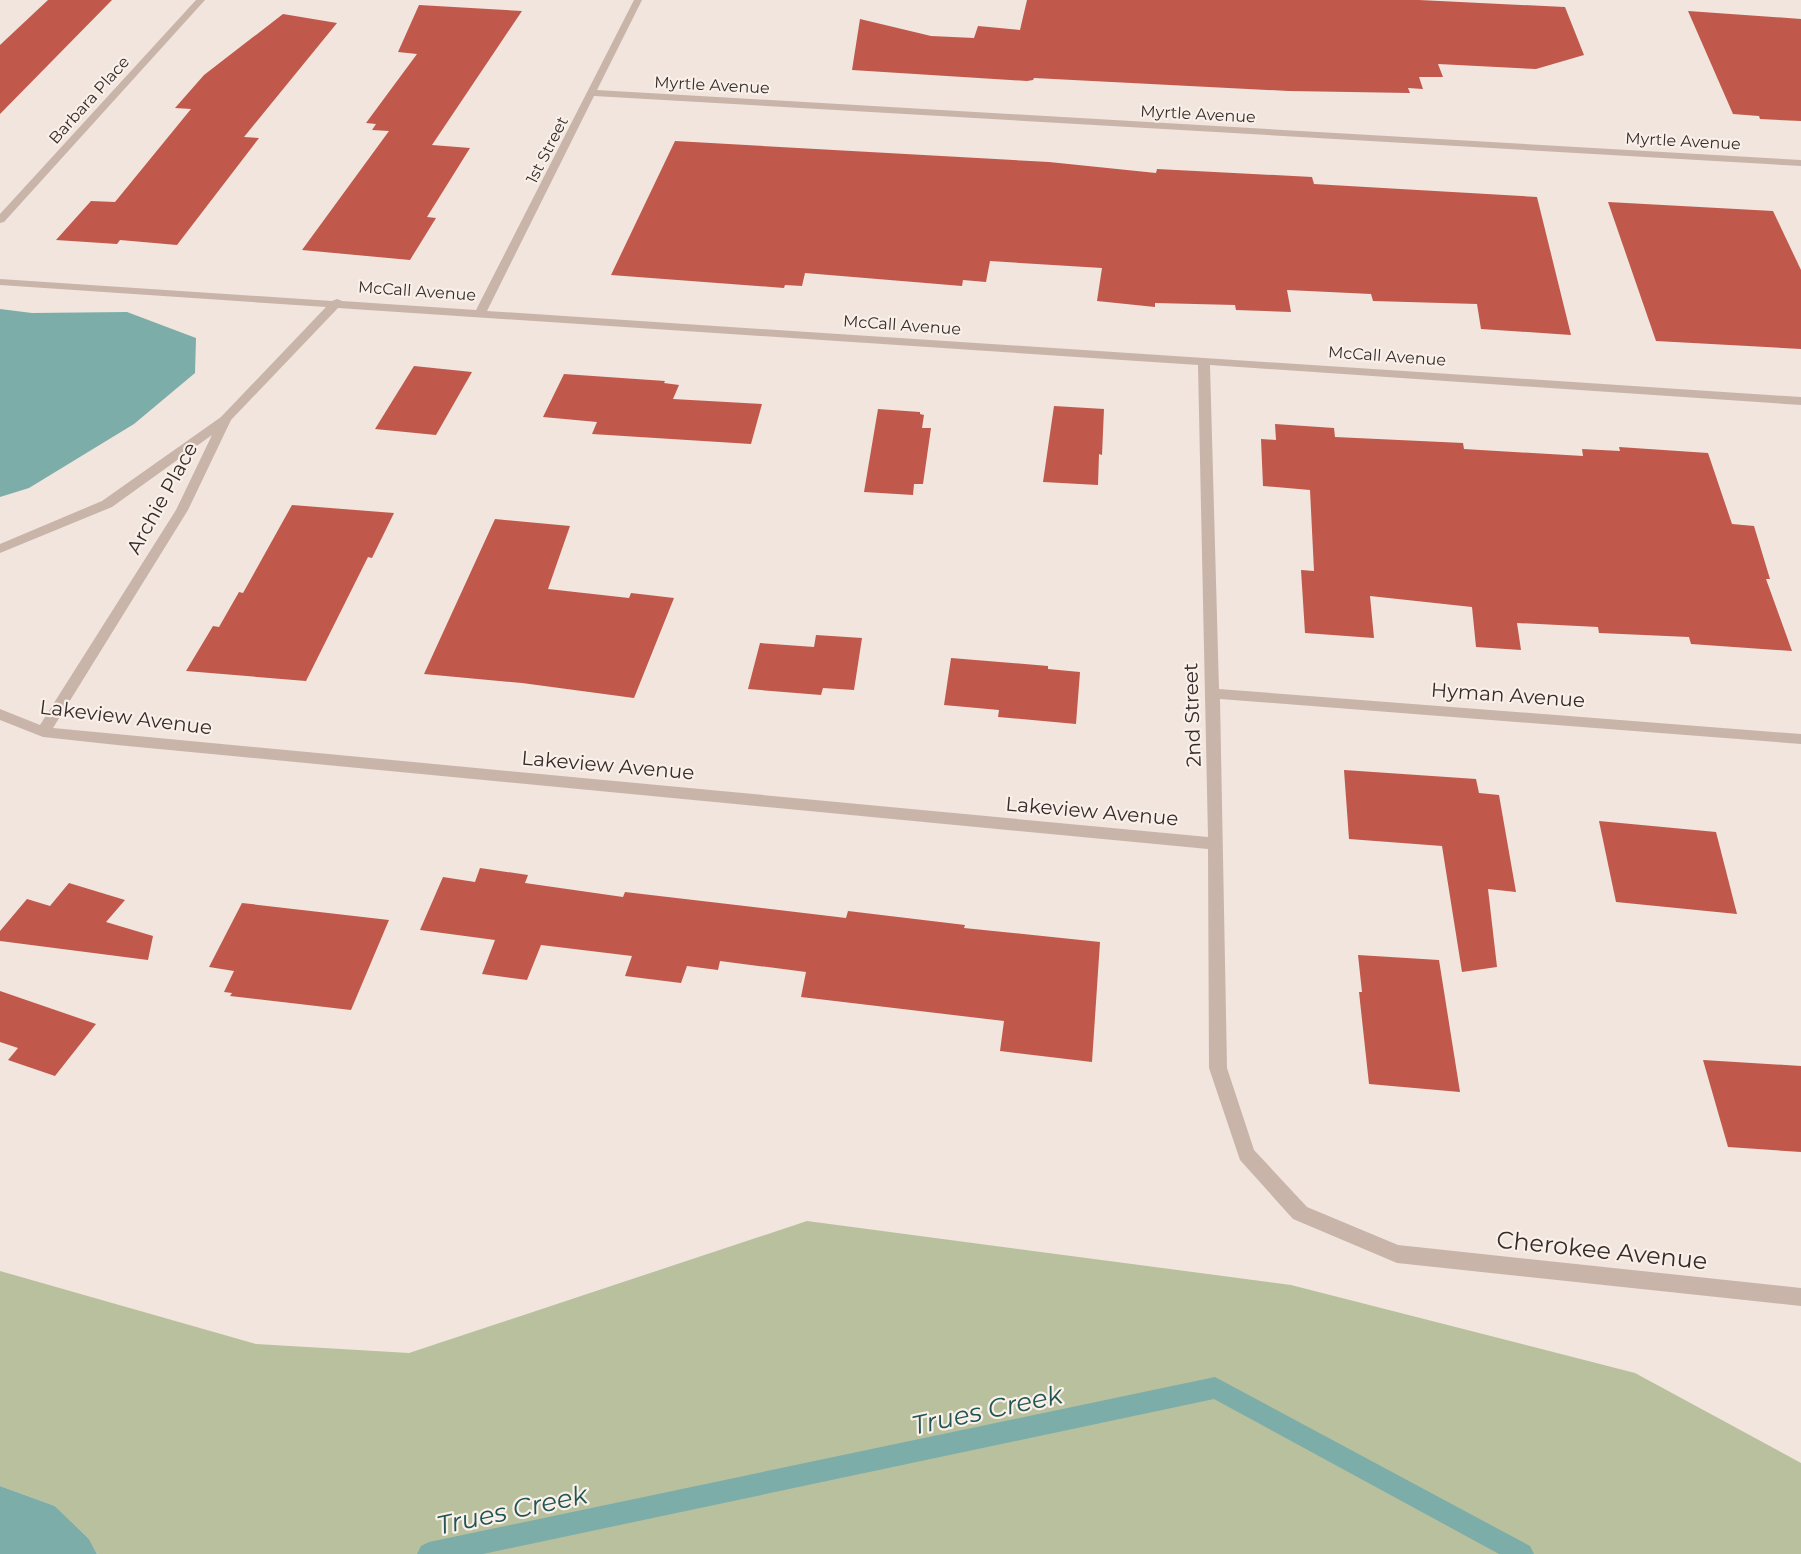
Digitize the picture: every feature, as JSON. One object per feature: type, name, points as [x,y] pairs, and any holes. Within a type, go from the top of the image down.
[{"type":"street","name":"Barbara Place","points":[[0,220],[201,0]]},
{"type":"street","name":"1st Street","points":[[481,312],[638,0]]},
{"type":"street","name":"Myrtle Avenue","points":[[592,93],[1801,163]]},
{"type":"street","name":"McCall Avenue","points":[[0,282],[337,302],[923,344],[1204,360],[1801,401]]},
{"type":"street","name":"Archie Place","points":[[43,732],[182,510],[226,419],[337,302]]},
{"type":"street","name":"2nd Street","points":[[1204,360],[1216,844],[1218,1068]]},
{"type":"street","points":[[0,549],[107,504],[226,419]]},
{"type":"street","name":"Hyman Avenue","points":[[1211,693],[1801,739]]},
{"type":"street","name":"Lakeview Avenue","points":[[0,714],[43,732],[1216,844]]},
{"type":"street","name":"Cherokee Avenue","points":[[1218,1068],[1246,1154],[1300,1213],[1397,1254],[1801,1297]]},
{"type":"green space","points":[[807,1221],[1291,1285],[1635,1373],[1801,1463],[1801,1554],[97,1554],[89,1539],[55,1506],[0,1486],[0,1271],[256,1344],[409,1353]]},
{"type":"water","points":[[0,309],[32,313],[127,312],[196,338],[195,373],[134,424],[29,488],[0,497]]},
{"type":"water","points":[[0,1486],[55,1506],[89,1539],[97,1554],[0,1554]]},
{"type":"building","points":[[48,0],[112,0],[0,114],[0,45]]},
{"type":"building","points":[[1027,0],[1419,0],[1565,7],[1584,55],[1536,69],[1438,64],[1443,77],[1419,77],[1423,89],[1408,88],[1410,93],[1289,91],[1034,78],[1027,81],[852,70],[860,19],[931,36],[974,38],[978,26],[1020,30]]},
{"type":"building","points":[[419,5],[522,11],[432,145],[470,148],[427,217],[436,218],[410,260],[302,250],[389,131],[372,130],[376,124],[366,123],[417,54],[398,52]]},
{"type":"building","points":[[1688,11],[1801,19],[1801,121],[1760,119],[1759,116],[1733,114]]},
{"type":"building","points":[[283,14],[337,23],[244,137],[259,138],[177,245],[120,240],[117,244],[56,240],[91,201],[115,202],[191,109],[175,108],[204,75]]},
{"type":"building","points":[[675,141],[1049,162],[1156,173],[1157,169],[1312,177],[1314,184],[1537,197],[1571,335],[1481,329],[1477,304],[1373,301],[1371,294],[1287,290],[1291,312],[1236,310],[1235,305],[1155,303],[1155,307],[1097,301],[1102,268],[990,261],[986,282],[963,280],[962,286],[805,273],[802,286],[785,285],[784,288],[611,275]]},
{"type":"building","points":[[1608,202],[1773,211],[1801,270],[1801,349],[1656,341]]},
{"type":"building","points":[[414,366],[472,372],[436,435],[375,429]]},
{"type":"building","points":[[564,374],[665,381],[664,383],[679,385],[673,399],[762,404],[751,444],[592,434],[597,422],[543,417]]},
{"type":"building","points":[[1054,406],[1104,409],[1098,485],[1043,482]]},
{"type":"building","points":[[878,409],[920,412],[924,415],[922,428],[931,428],[923,484],[914,484],[913,495],[864,492]]},
{"type":"building","points":[[1275,424],[1334,428],[1335,437],[1463,443],[1464,449],[1583,456],[1582,449],[1620,451],[1619,447],[1708,453],[1732,524],[1754,526],[1770,579],[1766,579],[1792,651],[1691,644],[1689,637],[1599,633],[1598,627],[1517,623],[1521,650],[1476,647],[1472,607],[1370,596],[1374,638],[1305,633],[1301,570],[1314,571],[1310,490],[1263,486],[1261,439],[1276,440]]},
{"type":"building","points":[[292,505],[394,513],[372,558],[368,557],[306,681],[186,671],[213,626],[219,627],[239,592],[243,593]]},
{"type":"building","points":[[495,519],[570,526],[548,589],[629,598],[631,593],[674,598],[634,698],[522,683],[424,674]]},
{"type":"building","points":[[816,635],[862,638],[854,690],[823,688],[821,695],[748,689],[760,643],[814,647]]},
{"type":"building","points":[[951,658],[1048,666],[1048,669],[1080,672],[1076,724],[998,717],[999,710],[944,705]]},
{"type":"building","points":[[1344,770],[1476,779],[1479,793],[1499,795],[1516,892],[1488,889],[1497,967],[1462,972],[1442,846],[1349,839]]},
{"type":"building","points":[[1599,821],[1716,832],[1737,914],[1616,902]]},
{"type":"building","points":[[480,868],[528,875],[525,883],[623,897],[625,892],[846,918],[848,911],[965,925],[964,928],[1100,942],[1092,1062],[1000,1051],[1004,1021],[801,997],[806,972],[720,961],[718,970],[687,966],[681,983],[625,976],[632,956],[541,945],[527,980],[482,974],[495,940],[420,930],[443,877],[475,882]]},
{"type":"building","points":[[69,883],[125,900],[106,922],[153,936],[148,960],[0,941],[0,931],[27,899],[50,906]]},
{"type":"building","points":[[242,903],[389,920],[351,1010],[230,996],[232,993],[224,992],[234,971],[209,967]]},
{"type":"building","points":[[1358,955],[1439,960],[1460,1092],[1369,1084],[1359,992],[1362,992]]},
{"type":"building","points":[[0,991],[96,1024],[55,1076],[8,1060],[18,1048],[0,1042]]},
{"type":"building","points":[[1703,1060],[1801,1066],[1801,1152],[1728,1147]]},
{"type":"waterway","name":"Trues Creek","points":[[429,1554],[1215,1388],[1522,1554]]}]
